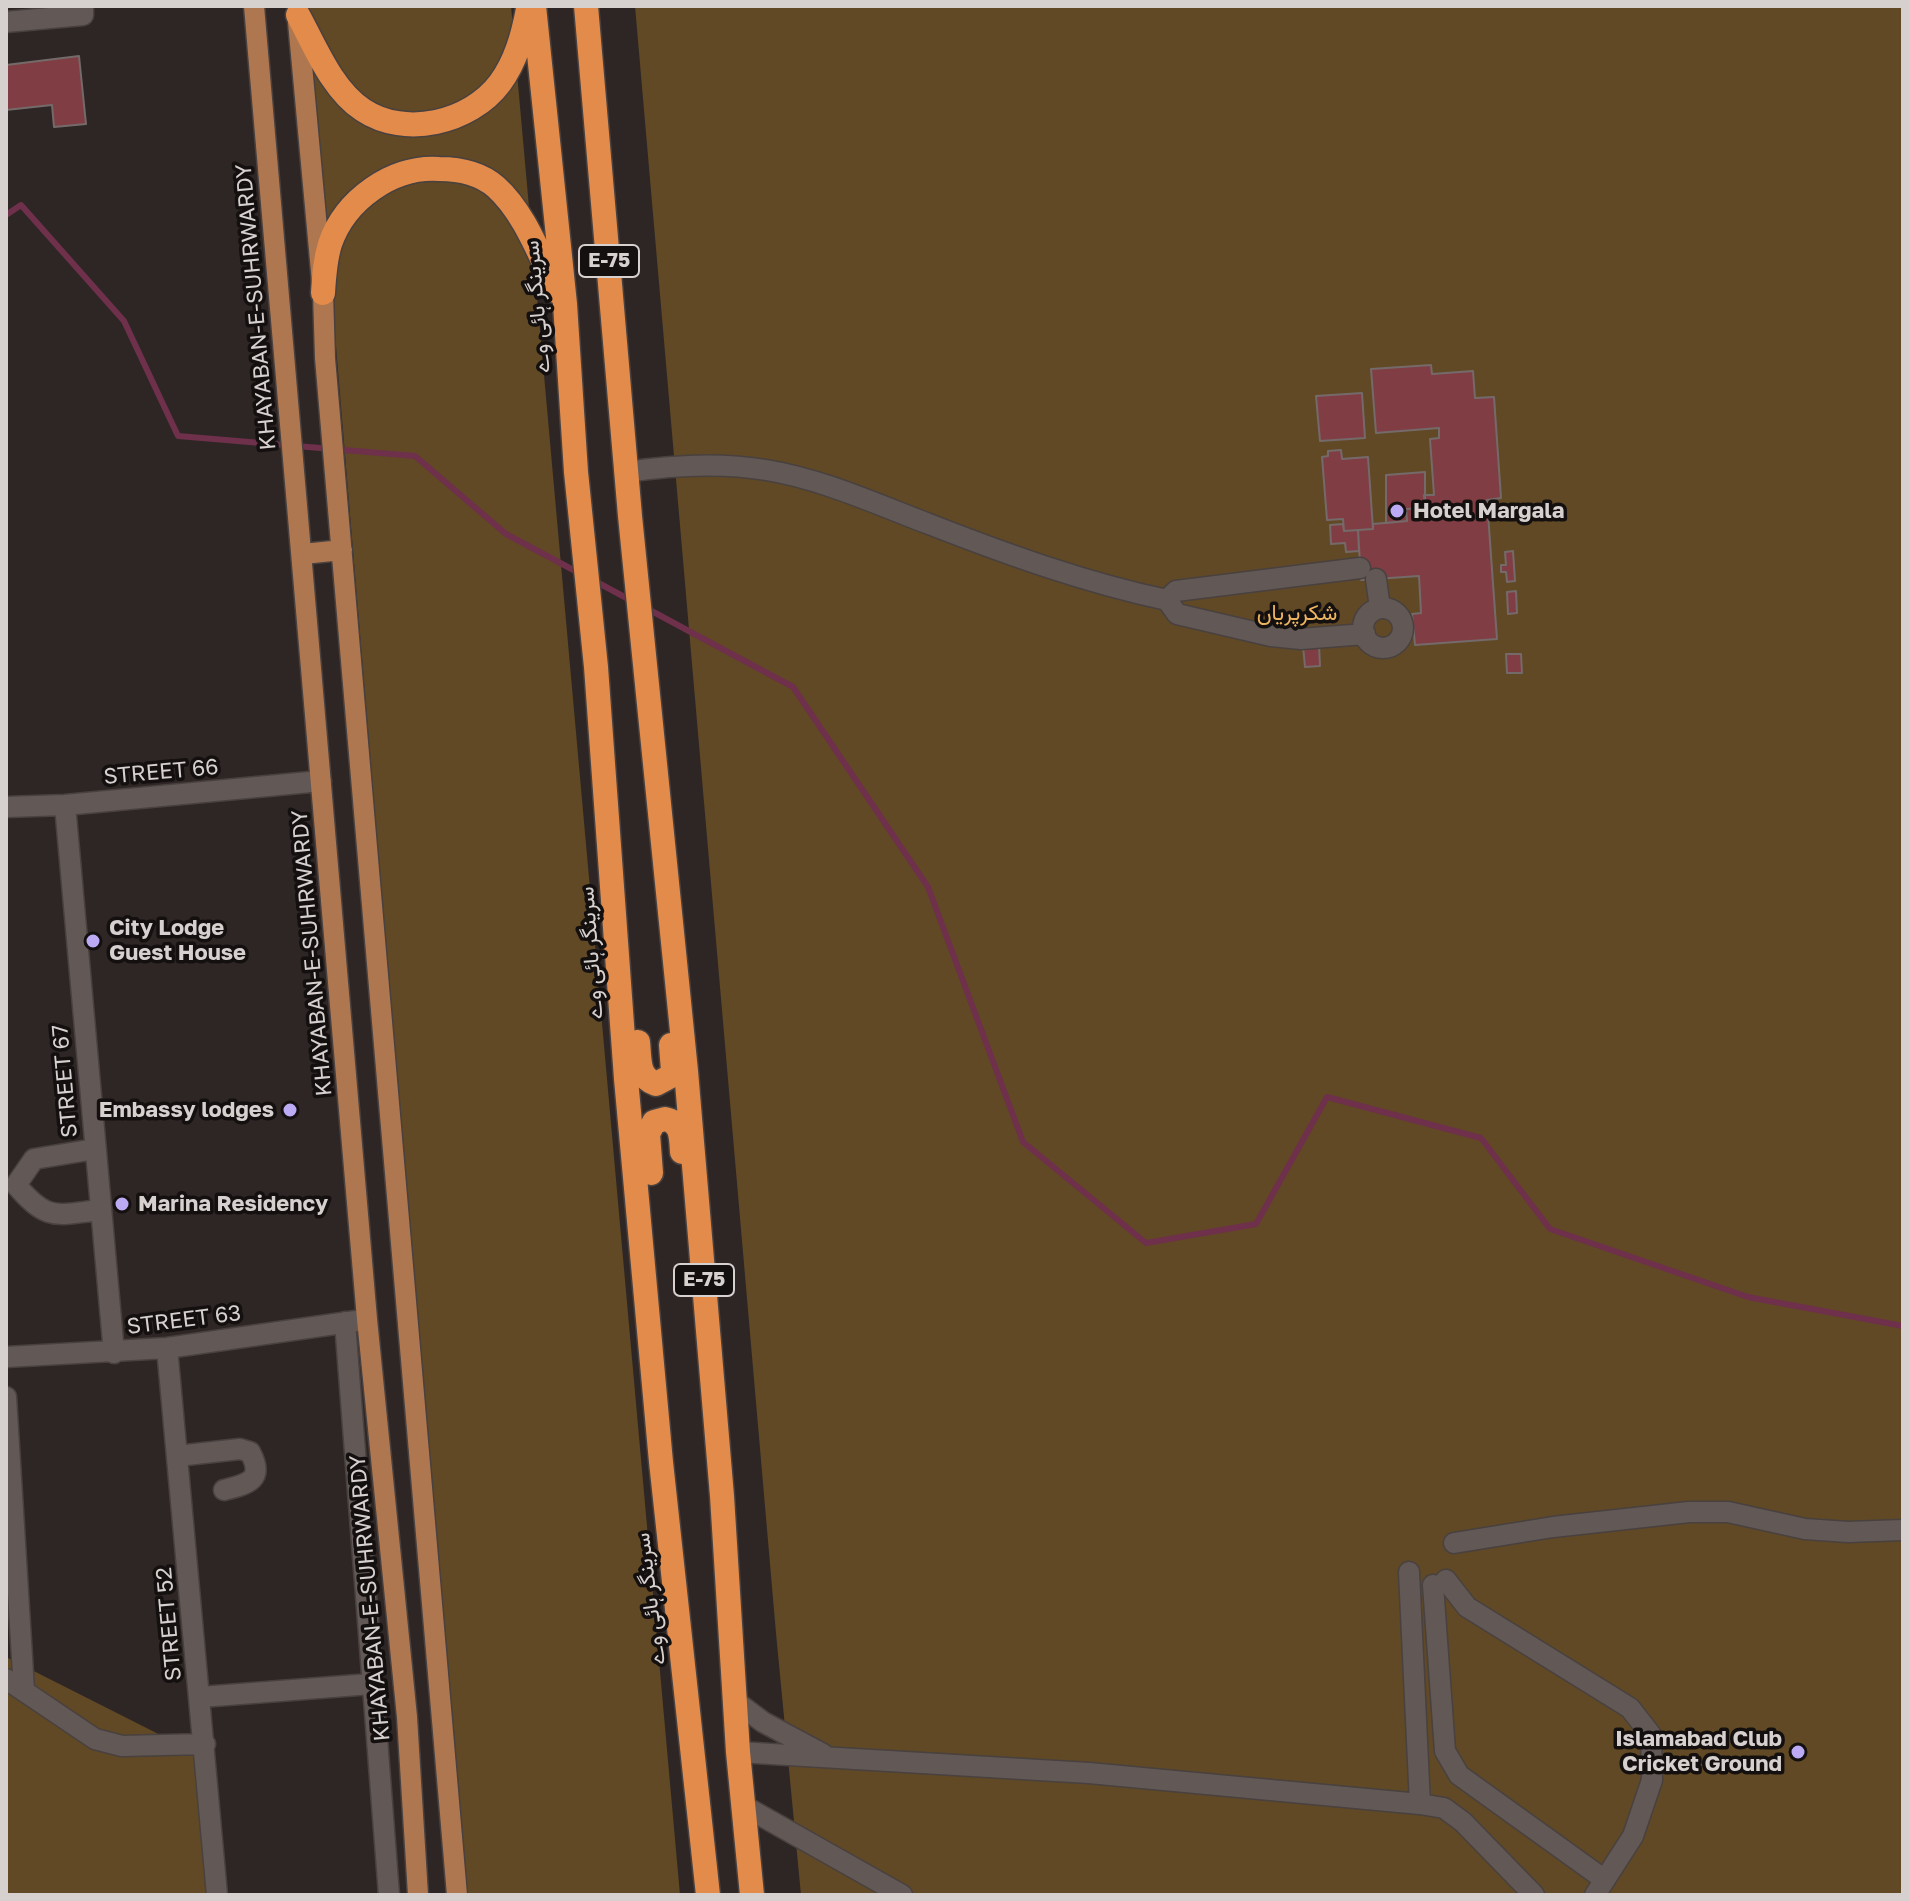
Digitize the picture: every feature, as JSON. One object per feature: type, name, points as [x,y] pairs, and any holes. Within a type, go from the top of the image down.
[{"type":"highway","points":[[297,10],[348,97],[380,119],[412,125],[445,121],[475,106],[500,84],[516,55],[531,6]]},
{"type":"highway","name":"سرینگر ہائی وے","points":[[531,6],[565,304],[576,472],[596,667],[626,1079],[661,1462],[708,1895]]},
{"type":"highway","name":"E-75","points":[[586,6],[630,516],[686,1071],[722,1496],[738,1752],[752,1895]]},
{"type":"highway","points":[[323,293],[331,242],[343,219],[359,199],[380,183],[404,173],[429,168],[480,176],[496,187],[516,209],[565,304]]},
{"type":"highway","points":[[601,744],[613,777],[618,809],[641,1072],[650,1082],[661,1084],[673,1071],[645,757],[650,705]]},
{"type":"highway","points":[[661,1462],[668,1430],[670,1396],[648,1134],[654,1122],[665,1119],[671,1120],[679,1129],[705,1443],[722,1496]]},
{"type":"main road","name":"KHAYABAN-E-SUHRWARDY","points":[[254,6],[367,1319],[407,1717],[418,1895]]},
{"type":"main road","points":[[297,10],[457,1895]]},
{"type":"main road","points":[[303,554],[342,550]]},
{"type":"main road","points":[[407,1717],[442,1715]]},
{"type":"street","points":[[6,22],[83,10]]},
{"type":"street","points":[[626,472],[682,464],[734,466],[790,474],[986,546],[1115,589],[1167,600],[1177,614],[1243,630],[1301,639],[1365,634]]},
{"type":"street","points":[[1167,600],[1176,591],[1321,573],[1368,574],[1380,608]]},
{"type":"street","points":[[1380,608],[1393,610],[1401,618],[1403,631],[1390,646],[1371,643],[1365,634],[1366,619],[1380,608]]},
{"type":"street","name":"STREET 66","points":[[6,807],[65,805],[321,781]]},
{"type":"street","name":"STREET 67","points":[[65,805],[114,1353]]},
{"type":"street","points":[[95,1149],[34,1159],[16,1185],[35,1207],[53,1216],[101,1210]]},
{"type":"street","name":"STREET 63","points":[[6,1357],[167,1348],[367,1319]]},
{"type":"street","points":[[345,1322],[389,1895]]},
{"type":"street","name":"STREET 52","points":[[167,1348],[217,1895]]},
{"type":"street","points":[[6,1397],[24,1690]]},
{"type":"street","points":[[177,1456],[240,1449],[250,1452],[256,1462],[255,1475],[249,1484],[224,1490]]},
{"type":"street","points":[[1454,1543],[1553,1527],[1689,1512],[1728,1512],[1805,1529],[1848,1532],[1903,1530]]},
{"type":"street","points":[[1409,1572],[1420,1804]]},
{"type":"street","points":[[1439,1582],[1467,1607],[1630,1708],[1651,1735],[1652,1780],[1633,1836],[1600,1887],[1459,1775],[1450,1763],[1445,1751],[1436,1648],[1439,1582]]},
{"type":"street","points":[[6,1679],[95,1739],[122,1746],[205,1744]]},
{"type":"street","points":[[201,1697],[371,1684]]},
{"type":"street","points":[[735,1701],[763,1722],[830,1758]]},
{"type":"street","points":[[738,1752],[1089,1773],[1444,1808],[1463,1822],[1534,1895]]},
{"type":"street","points":[[744,1806],[902,1895]]},
{"type":"green space","points":[[305,6],[511,6],[680,1895],[465,1895]]},
{"type":"green space","name":"شکرپریاں","points":[[635,6],[1903,6],[1903,1895],[801,1895]]},
{"type":"green space","points":[[6,1657],[196,1753],[212,1895],[6,1895]]},
{"type":"building","points":[[79,56],[86,124],[54,127],[52,105],[6,110],[6,65]]},
{"type":"building","points":[[1431,365],[1432,374],[1473,371],[1475,398],[1494,397],[1501,498],[1487,500],[1497,639],[1415,645],[1412,614],[1421,613],[1419,576],[1361,580],[1358,530],[1373,529],[1373,524],[1407,521],[1406,509],[1425,508],[1424,495],[1434,495],[1430,439],[1439,438],[1439,428],[1376,433],[1371,369]]},
{"type":"building","points":[[1362,393],[1365,438],[1320,441],[1316,396]]},
{"type":"building","points":[[1341,450],[1342,459],[1368,457],[1373,529],[1344,531],[1343,519],[1327,520],[1322,457],[1328,456],[1328,451]]},
{"type":"building","points":[[1425,472],[1425,508],[1406,509],[1407,521],[1386,523],[1386,475]]},
{"type":"building","points":[[1343,524],[1344,531],[1358,530],[1359,551],[1346,552],[1345,543],[1331,544],[1330,525]]},
{"type":"building","points":[[1513,551],[1515,581],[1507,582],[1501,565],[1506,565],[1505,552]]},
{"type":"building","points":[[1516,591],[1517,613],[1508,614],[1507,592]]},
{"type":"building","points":[[1319,645],[1320,666],[1305,667],[1303,646]]},
{"type":"building","points":[[1506,654],[1521,654],[1522,673],[1507,673]]},
{"type":"waterway","points":[[6,215],[21,205],[124,321],[178,436],[415,456],[506,534],[579,573]]},
{"type":"waterway","points":[[593,580],[632,601]]},
{"type":"waterway","points":[[646,608],[793,687],[928,887],[1023,1142],[1146,1243],[1256,1224],[1327,1097],[1481,1138],[1550,1229],[1748,1297],[1903,1326]]},
{"type":"place","name":"Hotel Margala","points":[[1397,511]]},
{"type":"place","name":"City Lodge Guest House","points":[[93,941]]},
{"type":"place","name":"Embassy lodges","points":[[290,1110]]},
{"type":"place","name":"Marina Residency","points":[[122,1204]]},
{"type":"place","name":"Islamabad Club Cricket Ground","points":[[1798,1752]]}]
